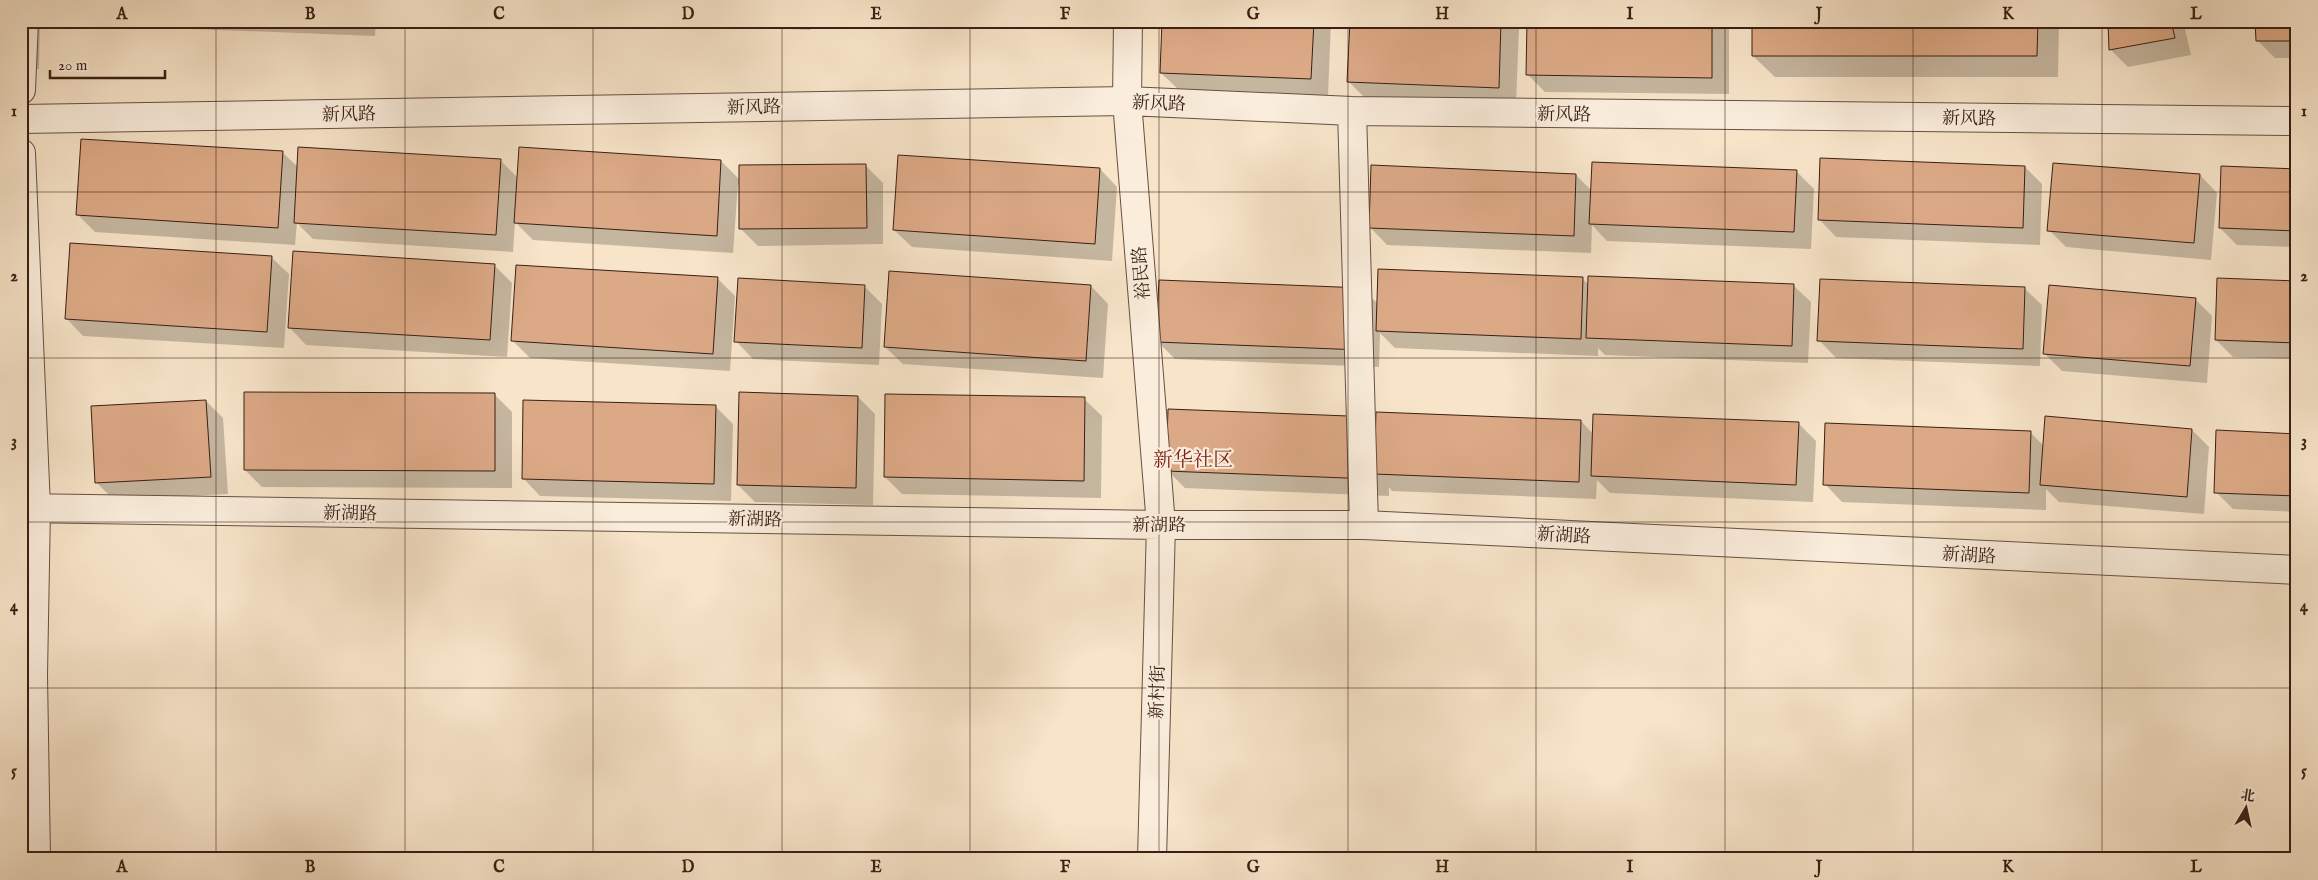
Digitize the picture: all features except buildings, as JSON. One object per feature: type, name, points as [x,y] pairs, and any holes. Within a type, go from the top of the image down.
[{"type":"street","points":[[21,90],[24,21]]},
{"type":"street","name":"裕民路","points":[[1128,21],[1127,102],[1161,525]]},
{"type":"street","name":"新风路","points":[[21,119],[1127,102],[1352,111],[2297,121]]},
{"type":"street","points":[[1352,111],[1364,525]]},
{"type":"street","points":[[21,153],[29,508],[27,676],[36,859]]},
{"type":"street","name":"新湖路","points":[[29,508],[1161,525],[1364,525],[2297,570]]},
{"type":"street","name":"新村街","points":[[1152,859],[1161,525]]},
{"type":"district","name":"新华社区","points":[[1193,459]]}]
